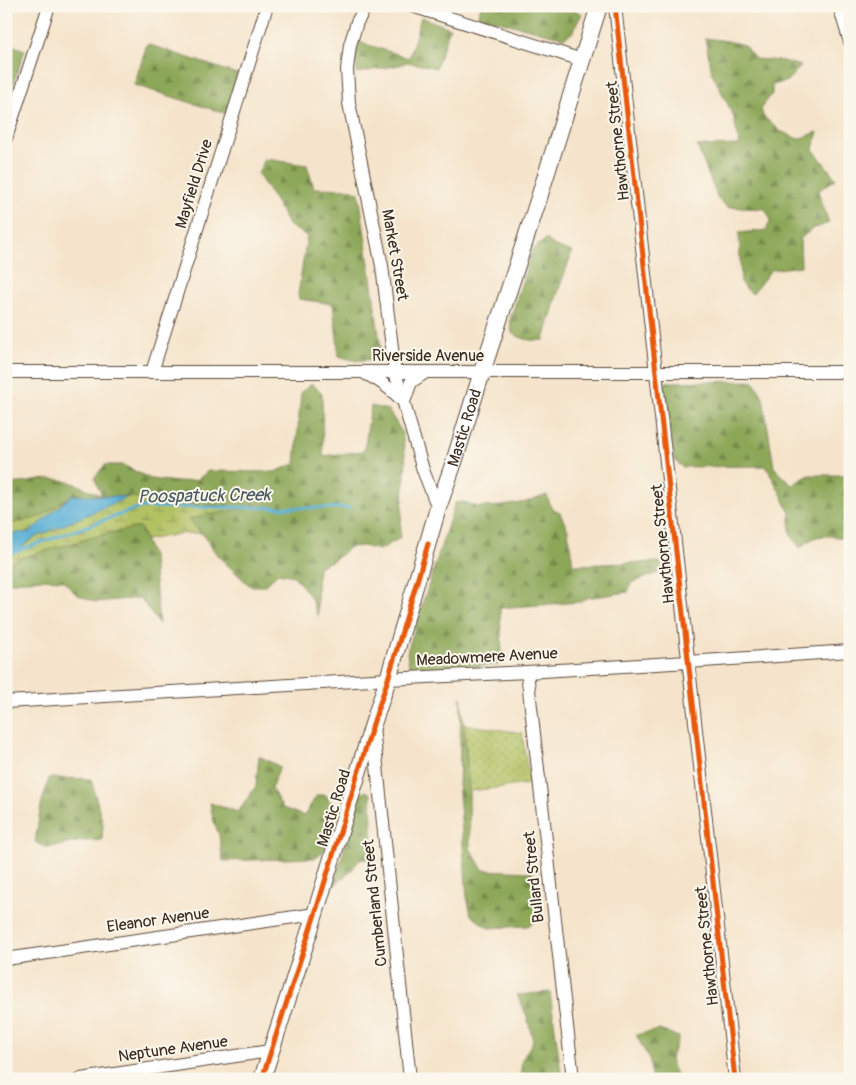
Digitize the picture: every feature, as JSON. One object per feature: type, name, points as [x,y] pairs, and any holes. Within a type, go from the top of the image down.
[{"type":"main road","name":"Mastic Road","points":[[262,1079],[388,679],[438,508],[534,214],[599,6]]},
{"type":"street","points":[[6,138],[49,6]]},
{"type":"street","name":"Mayfield Drive","points":[[152,372],[267,6]]},
{"type":"street","name":"Market Street","points":[[366,6],[357,22],[350,45],[347,68],[349,103],[382,266],[394,372],[424,470],[438,508]]},
{"type":"street","points":[[412,6],[582,60]]},
{"type":"street","name":"Hawthorne Street","points":[[615,6],[735,1079]]},
{"type":"street","points":[[838,6],[850,42]]},
{"type":"street","name":"Riverside Avenue","points":[[6,372],[850,372]]},
{"type":"street","points":[[363,372],[378,379],[404,402],[412,382],[426,372]]},
{"type":"street","name":"Meadowmere Avenue","points":[[6,702],[850,651]]},
{"type":"street","name":"Bullard Street","points":[[527,672],[573,1079]]},
{"type":"street","name":"Cumberland Street","points":[[373,724],[410,1079]]},
{"type":"street","name":"Eleanor Avenue","points":[[6,959],[315,914]]},
{"type":"street","name":"Neptune Avenue","points":[[82,1079],[270,1051]]},
{"type":"green space","points":[[481,6],[568,6],[582,14],[572,33],[564,38],[478,16]]},
{"type":"green space","points":[[421,17],[450,28],[436,68],[407,62],[357,73],[355,56],[359,42],[409,58]]},
{"type":"green space","points":[[705,38],[744,45],[755,59],[783,61],[801,66],[787,81],[772,85],[772,94],[761,108],[763,116],[780,131],[798,139],[818,132],[813,149],[836,179],[818,191],[829,223],[812,229],[800,239],[801,266],[771,270],[752,294],[741,284],[739,233],[766,230],[771,220],[765,209],[727,207],[718,199],[697,146],[740,145],[733,115],[712,73]]},
{"type":"green space","points":[[6,43],[25,50],[12,87],[6,85]]},
{"type":"green space","points":[[147,44],[237,74],[227,114],[134,85]]},
{"type":"green space","points":[[265,159],[307,165],[314,188],[351,189],[359,193],[381,350],[374,359],[356,361],[339,356],[333,304],[299,299],[298,294],[307,236],[288,225],[258,174]]},
{"type":"green space","points":[[546,239],[555,246],[572,252],[544,340],[527,340],[512,333],[510,320],[532,250]]},
{"type":"green space","points":[[754,381],[763,397],[774,467],[792,485],[809,475],[850,475],[850,536],[841,538],[820,536],[810,540],[800,548],[790,533],[790,513],[766,466],[682,467],[674,459],[664,387],[666,382]]},
{"type":"green space","points":[[312,384],[322,393],[323,456],[364,451],[371,406],[388,410],[402,432],[406,461],[400,538],[380,550],[363,546],[350,547],[334,560],[318,567],[318,616],[310,596],[294,576],[278,573],[264,586],[250,586],[217,555],[205,537],[187,519],[241,508],[72,495],[41,517],[15,523],[6,523],[6,482],[17,483],[57,479],[77,484],[102,496],[94,478],[105,465],[123,465],[151,479],[177,482],[197,480],[208,471],[274,472],[295,464],[301,392]]},
{"type":"green space","points":[[72,495],[128,497],[243,508],[188,519],[201,533],[179,534],[146,540],[140,527],[108,533],[23,557],[6,564],[6,523],[15,523],[41,517]]},
{"type":"green space","points":[[547,495],[551,508],[560,513],[568,530],[573,565],[660,562],[663,571],[631,583],[628,592],[587,598],[580,602],[500,608],[502,652],[499,665],[425,670],[409,667],[407,652],[455,503],[464,502],[478,507],[503,506],[526,502]]},
{"type":"green space","points":[[140,527],[153,559],[159,624],[140,598],[95,602],[76,594],[63,580],[42,579],[6,583],[6,564],[23,557],[108,533]]},
{"type":"green space","points":[[461,696],[469,791],[470,848],[483,870],[532,872],[541,917],[528,926],[488,928],[471,915],[467,897],[459,793]]},
{"type":"green space","points":[[464,724],[522,733],[530,784],[469,791]]},
{"type":"green space","points":[[259,756],[280,767],[271,788],[283,808],[304,816],[317,795],[326,795],[334,808],[324,851],[314,858],[223,861],[219,835],[210,803],[238,812],[256,786]]},
{"type":"green space","points":[[49,778],[91,779],[103,824],[102,840],[83,841],[47,848],[35,842],[41,805]]},
{"type":"green space","points":[[366,791],[371,794],[373,858],[359,860],[351,871],[333,887],[360,795]]},
{"type":"green space","points":[[550,992],[562,1079],[520,1079],[522,1060],[533,1041],[527,1016],[517,995]]},
{"type":"green space","points":[[659,1030],[679,1037],[670,1060],[678,1079],[651,1079],[650,1061],[636,1035]]},
{"type":"water","points":[[72,495],[128,497],[34,538],[6,559],[6,534],[30,532]]},
{"type":"waterway","name":"Poospatuck Creek","points":[[6,555],[141,507],[351,508]]},
{"type":"cycle path","points":[[615,6],[735,1079]]},
{"type":"cycle path","points":[[262,1079],[388,679],[428,544]]}]
